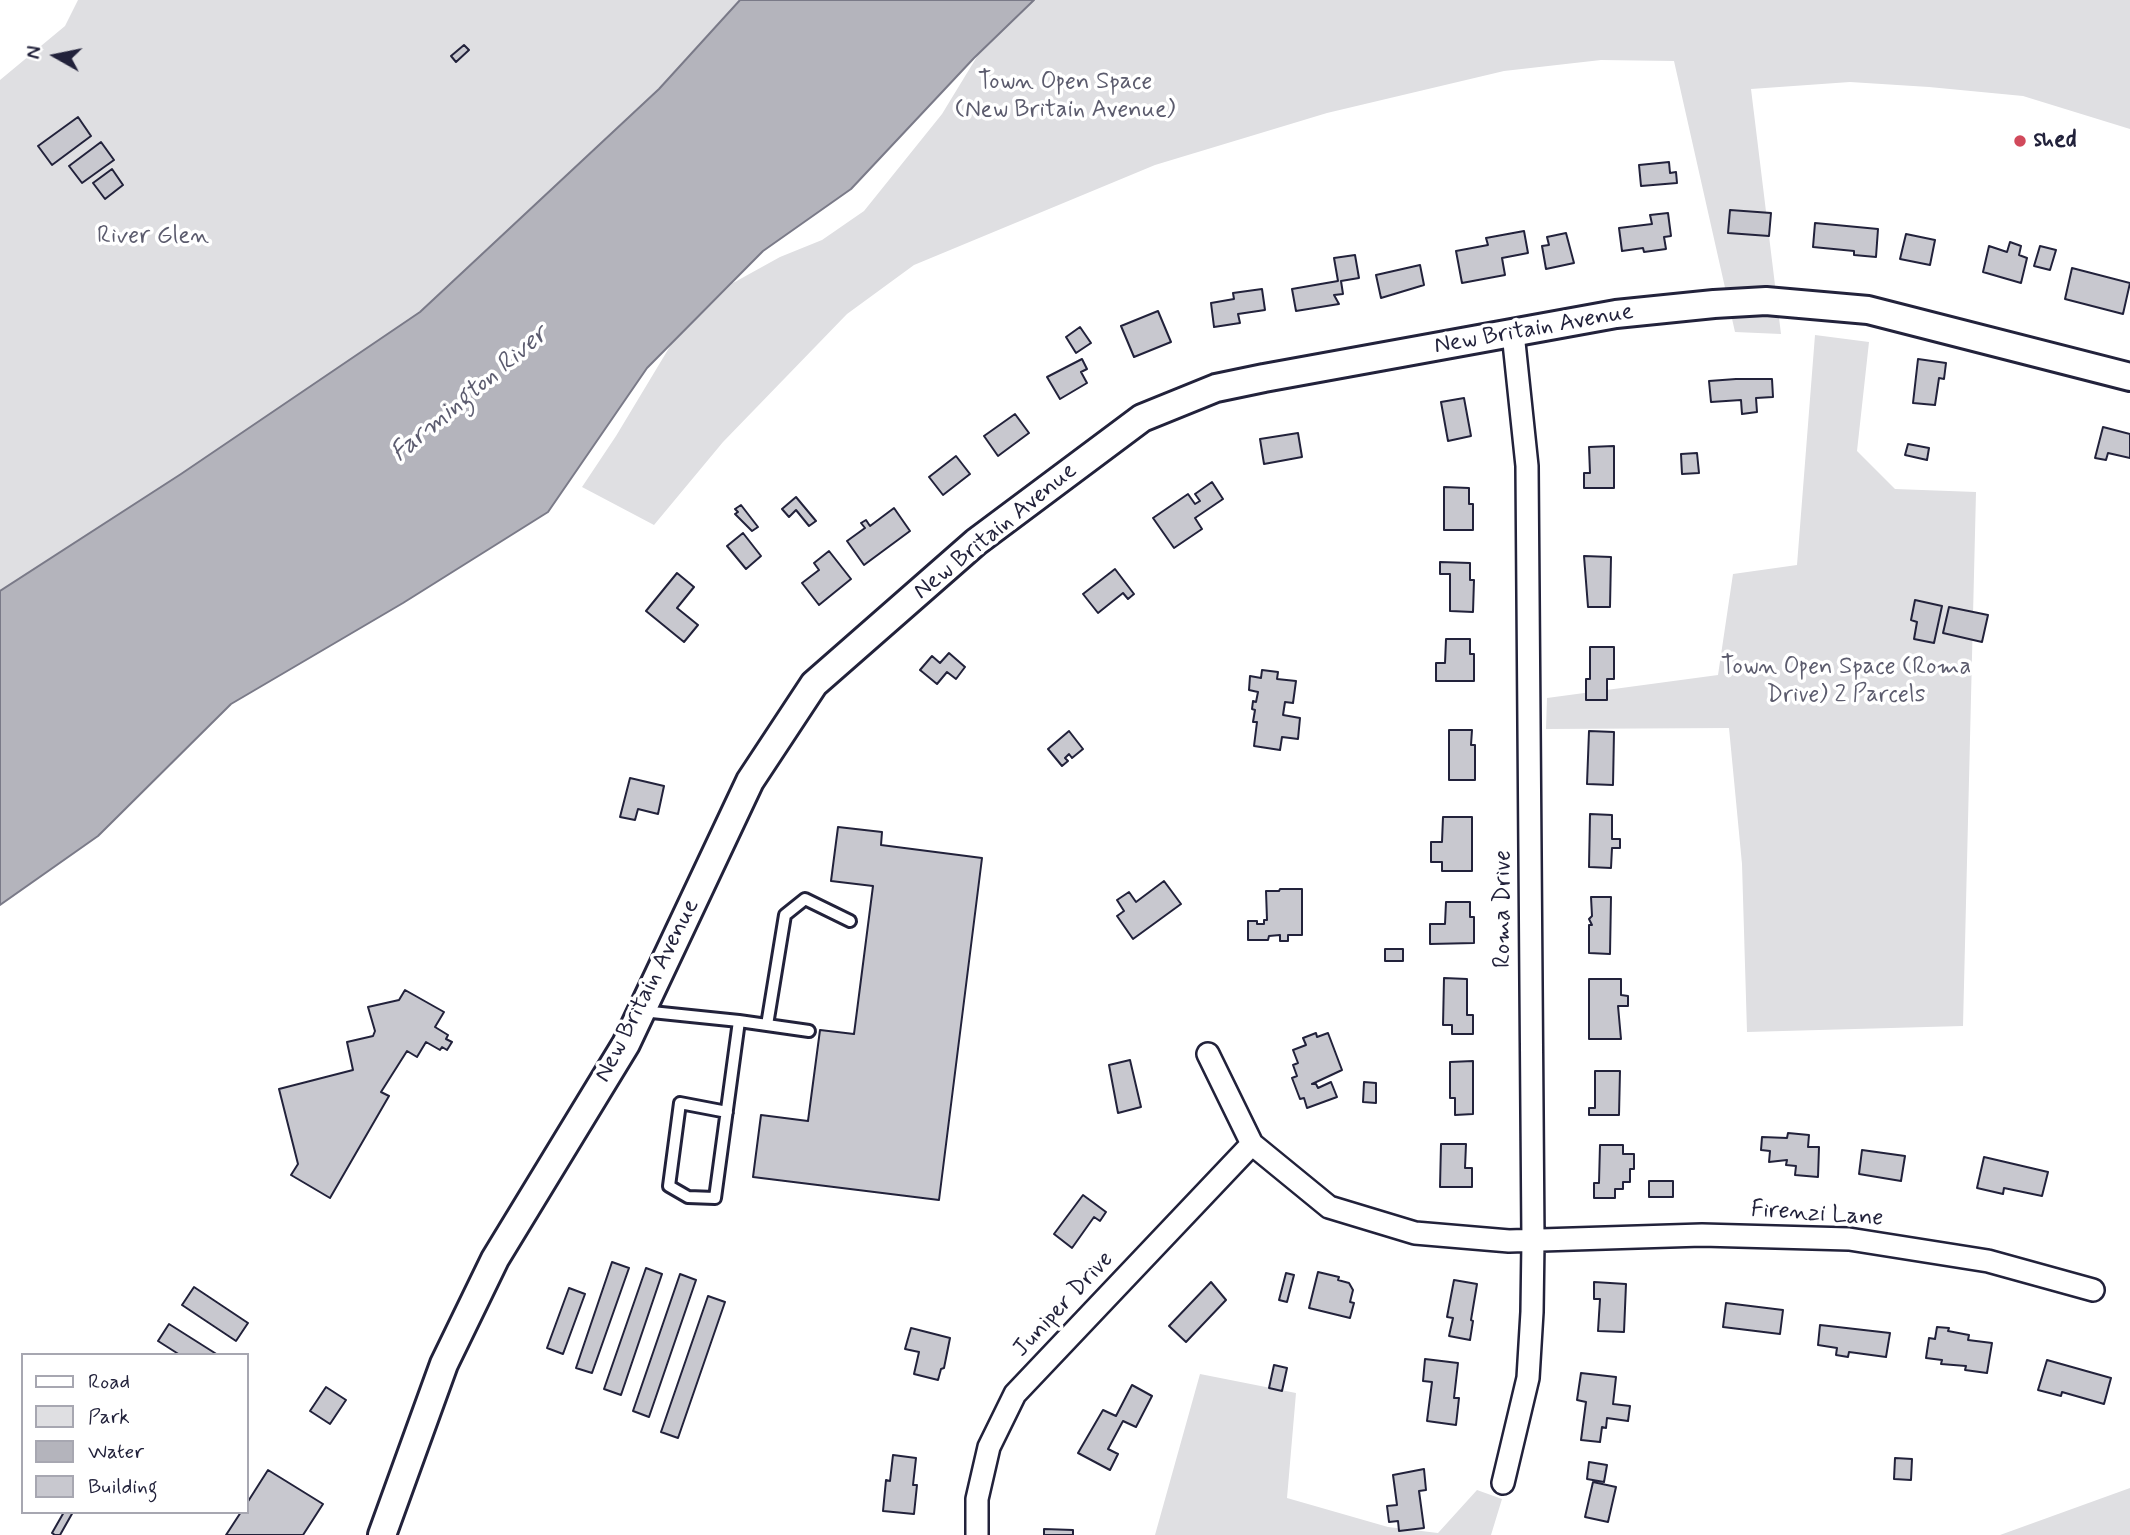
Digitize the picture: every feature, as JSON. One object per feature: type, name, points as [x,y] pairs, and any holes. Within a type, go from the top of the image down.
[{"type":"street","name":"New Britain Avenue","points":[[382,1535],[444,1364],[495,1259],[626,1044],[750,781],[814,684],[976,542],[1142,418],[1216,388],[1616,314],[1766,301],[1868,310],[2130,377]]},
{"type":"street","name":"Roma Drive","points":[[1503,1483],[1528,1378],[1534,1241],[1527,466],[1513,333]]},
{"type":"street","points":[[1208,1054],[1252,1144]]},
{"type":"street","name":"Firenzi Lane","points":[[1252,1144],[1329,1207],[1415,1233],[1534,1241],[1702,1235],[1849,1239],[1988,1261],[2093,1290]]},
{"type":"street","name":"Juniper Drive","points":[[977,1535],[977,1499],[989,1447],[1015,1394],[1252,1144]]},
{"type":"lane","points":[[767,1025],[785,915],[804,899],[850,921]]},
{"type":"lane","points":[[642,1011],[809,1031]]},
{"type":"lane","points":[[727,1112],[680,1103],[668,1186],[688,1197],[715,1198],[727,1112],[739,1021]]},
{"type":"green space","name":"River Glen","points":[[78,0],[740,0],[659,89],[420,312],[181,474],[0,591],[0,80],[65,26]]},
{"type":"green space","name":"Town Open Space (New Britain Avenue)","points":[[1023,0],[2130,0],[2130,129],[2023,96],[1850,82],[1751,89],[1781,334],[1735,332],[1674,61],[1601,60],[1504,71],[1327,113],[1155,165],[914,265],[847,314],[723,442],[654,525],[582,487],[672,343],[733,283],[780,257],[822,240],[864,211],[942,114],[1003,14]]},
{"type":"green space","name":"Town Open Space (Roma Drive) 2 Parcels","points":[[1815,335],[1869,342],[1857,451],[1895,489],[1976,492],[1963,1026],[1747,1032],[1742,864],[1729,728],[1546,729],[1547,698],[1718,675],[1733,574],[1797,565]]},
{"type":"green space","points":[[1200,1374],[1296,1393],[1287,1498],[1388,1527],[1438,1533],[1477,1490],[1502,1499],[1491,1535],[1155,1535]]},
{"type":"green space","points":[[2130,1488],[2130,1535],[2000,1535]]},
{"type":"water","name":"Farmington River","points":[[740,0],[1034,0],[974,58],[851,189],[763,251],[647,368],[548,512],[403,603],[231,704],[98,836],[0,905],[0,591],[181,474],[420,312],[659,89]]},
{"type":"building","points":[[464,45],[469,50],[456,62],[451,56]]},
{"type":"building","points":[[78,117],[91,136],[52,165],[38,146]]},
{"type":"building","points":[[101,142],[114,160],[82,183],[69,166]]},
{"type":"building","points":[[1669,162],[1670,173],[1676,172],[1677,183],[1641,186],[1639,165]]},
{"type":"building","points":[[112,169],[123,185],[105,199],[93,183]]},
{"type":"building","points":[[1730,210],[1771,213],[1769,236],[1728,233]]},
{"type":"building","points":[[1668,213],[1671,236],[1664,237],[1666,249],[1622,251],[1619,228],[1652,224],[1650,215]]},
{"type":"building","points":[[1815,223],[1878,229],[1876,257],[1854,255],[1854,251],[1813,247]]},
{"type":"building","points":[[1524,231],[1528,253],[1502,258],[1505,275],[1462,283],[1456,251],[1488,245],[1486,238]]},
{"type":"building","points":[[1566,233],[1574,263],[1546,269],[1542,246],[1549,245],[1547,237]]},
{"type":"building","points":[[1906,234],[1935,240],[1930,265],[1900,259]]},
{"type":"building","points":[[2010,242],[2021,246],[2019,255],[2027,258],[2021,283],[1983,272],[1989,246],[2007,252]]},
{"type":"building","points":[[2040,246],[2056,250],[2050,270],[2034,266]]},
{"type":"building","points":[[1355,255],[1359,278],[1341,281],[1343,294],[1334,295],[1339,304],[1296,311],[1292,289],[1338,281],[1334,258]]},
{"type":"building","points":[[1420,265],[1424,285],[1381,298],[1376,275]]},
{"type":"building","points":[[2072,268],[2130,283],[2123,314],[2065,299]]},
{"type":"building","points":[[1262,289],[1265,310],[1238,314],[1240,323],[1214,327],[1211,303],[1234,299],[1233,293]]},
{"type":"building","points":[[1158,311],[1171,342],[1134,357],[1121,326]]},
{"type":"building","points":[[1080,327],[1091,343],[1076,353],[1066,337]]},
{"type":"building","points":[[1082,359],[1087,369],[1081,372],[1087,383],[1060,399],[1047,377]]},
{"type":"building","points":[[1918,359],[1946,363],[1944,379],[1939,378],[1935,405],[1913,403]]},
{"type":"building","points":[[1772,379],[1773,397],[1756,398],[1757,412],[1742,414],[1741,400],[1711,402],[1709,381]]},
{"type":"building","points":[[1464,398],[1471,436],[1448,441],[1441,402]]},
{"type":"building","points":[[1015,414],[1029,433],[998,456],[984,436]]},
{"type":"building","points":[[2103,427],[2130,434],[2130,458],[2108,453],[2106,460],[2095,458]]},
{"type":"building","points":[[1298,433],[1302,457],[1264,464],[1260,439]]},
{"type":"building","points":[[1908,444],[1929,448],[1927,460],[1905,455]]},
{"type":"building","points":[[1614,446],[1614,488],[1584,488],[1584,473],[1590,473],[1589,447]]},
{"type":"building","points":[[1697,453],[1699,473],[1682,474],[1681,454]]},
{"type":"building","points":[[956,456],[970,474],[943,495],[929,477]]},
{"type":"building","points":[[1212,482],[1223,499],[1195,518],[1202,529],[1174,548],[1153,518],[1188,494],[1195,504],[1200,501],[1195,494]]},
{"type":"building","points":[[1444,487],[1469,488],[1469,504],[1473,504],[1473,530],[1444,530]]},
{"type":"building","points":[[796,497],[816,521],[809,526],[796,510],[789,517],[782,509]]},
{"type":"building","points":[[741,505],[758,527],[752,531],[735,514],[738,512],[735,509]]},
{"type":"building","points":[[894,508],[910,531],[864,565],[847,541],[865,528],[861,523],[866,520],[870,526]]},
{"type":"building","points":[[743,533],[761,556],[746,569],[727,546]]},
{"type":"building","points":[[829,551],[851,579],[819,605],[802,583],[819,570],[814,563]]},
{"type":"building","points":[[1584,556],[1611,557],[1610,607],[1588,607]]},
{"type":"building","points":[[1440,562],[1470,563],[1470,580],[1474,580],[1473,612],[1450,611],[1450,574],[1440,574]]},
{"type":"building","points":[[1115,569],[1134,594],[1128,599],[1123,593],[1098,613],[1083,594]]},
{"type":"building","points":[[677,573],[694,587],[677,608],[698,625],[684,642],[646,611]]},
{"type":"building","points":[[1915,600],[1942,606],[1934,643],[1914,639],[1917,622],[1911,620]]},
{"type":"building","points":[[1949,607],[1988,615],[1982,642],[1943,633]]},
{"type":"building","points":[[1446,639],[1470,639],[1470,654],[1474,654],[1474,681],[1436,681],[1436,663],[1445,663]]},
{"type":"building","points":[[1590,647],[1614,647],[1614,679],[1607,679],[1607,700],[1586,700],[1586,679],[1590,679]]},
{"type":"building","points":[[949,653],[965,667],[956,679],[947,672],[937,684],[920,670],[932,656],[940,663]]},
{"type":"building","points":[[1262,670],[1278,672],[1277,679],[1296,681],[1293,703],[1285,702],[1283,715],[1300,718],[1298,739],[1282,737],[1280,750],[1254,746],[1257,722],[1253,722],[1255,710],[1252,709],[1258,692],[1249,690],[1250,676],[1261,678]]},
{"type":"building","points":[[1449,730],[1472,730],[1475,780],[1449,780]]},
{"type":"building","points":[[1069,731],[1083,749],[1072,758],[1069,754],[1065,758],[1068,761],[1062,766],[1048,749]]},
{"type":"building","points":[[1589,731],[1614,732],[1613,785],[1587,784]]},
{"type":"building","points":[[630,778],[664,786],[658,814],[638,809],[635,820],[620,817]]},
{"type":"building","points":[[1590,814],[1612,815],[1612,839],[1620,839],[1620,848],[1612,848],[1611,868],[1589,867]]},
{"type":"building","points":[[1443,817],[1472,817],[1472,871],[1442,871],[1442,862],[1431,862],[1431,842],[1442,842]]},
{"type":"building","points":[[838,827],[882,832],[881,845],[982,858],[939,1200],[753,1177],[761,1115],[808,1121],[820,1030],[854,1034],[873,886],[831,881]]},
{"type":"building","points":[[1164,881],[1181,904],[1133,939],[1117,916],[1124,911],[1117,900],[1129,892],[1136,902]]},
{"type":"building","points":[[1302,889],[1302,935],[1288,935],[1288,941],[1280,941],[1280,935],[1269,936],[1268,940],[1248,940],[1248,921],[1264,924],[1264,920],[1267,920],[1266,891]]},
{"type":"building","points":[[1591,897],[1611,897],[1610,954],[1589,953]]},
{"type":"building","points":[[1446,902],[1470,902],[1470,917],[1474,917],[1474,943],[1430,944],[1430,924],[1445,924]]},
{"type":"building","points":[[1385,949],[1403,949],[1403,961],[1385,961]]},
{"type":"building","points":[[1444,978],[1467,979],[1467,1015],[1473,1015],[1473,1034],[1452,1034],[1452,1025],[1443,1025]]},
{"type":"building","points":[[1589,979],[1621,979],[1621,995],[1628,996],[1628,1006],[1618,1006],[1621,1039],[1589,1039]]},
{"type":"building","points":[[405,990],[444,1012],[435,1027],[448,1035],[446,1039],[452,1042],[447,1050],[442,1047],[440,1050],[426,1042],[417,1057],[407,1051],[381,1092],[389,1096],[330,1198],[291,1175],[298,1164],[279,1089],[353,1070],[347,1042],[373,1036],[375,1031],[368,1007],[399,1000]]},
{"type":"building","points":[[1316,1033],[1317,1037],[1328,1033],[1342,1070],[1312,1084],[1316,1084],[1318,1088],[1331,1082],[1337,1097],[1307,1108],[1304,1098],[1300,1099],[1292,1078],[1297,1076],[1293,1065],[1298,1063],[1293,1050],[1306,1045],[1303,1038]]},
{"type":"building","points":[[1130,1060],[1141,1107],[1118,1113],[1109,1065]]},
{"type":"building","points":[[1473,1061],[1473,1114],[1455,1115],[1455,1098],[1450,1098],[1450,1062]]},
{"type":"building","points":[[1595,1071],[1620,1071],[1619,1115],[1589,1115],[1589,1108],[1595,1108]]},
{"type":"building","points":[[1364,1082],[1376,1083],[1376,1103],[1363,1102]]},
{"type":"building","points":[[1788,1133],[1809,1135],[1808,1147],[1819,1147],[1818,1177],[1795,1175],[1796,1166],[1786,1165],[1787,1160],[1769,1162],[1770,1151],[1761,1150],[1762,1137],[1787,1138]]},
{"type":"building","points":[[1441,1144],[1466,1144],[1465,1168],[1472,1168],[1472,1187],[1440,1187]]},
{"type":"building","points":[[1600,1145],[1623,1145],[1623,1154],[1634,1154],[1634,1169],[1630,1169],[1630,1182],[1623,1182],[1623,1189],[1615,1189],[1615,1198],[1594,1198],[1594,1183],[1599,1183]]},
{"type":"building","points":[[1862,1150],[1905,1156],[1901,1181],[1859,1174]]},
{"type":"building","points":[[1984,1157],[2048,1172],[2042,1196],[2004,1188],[2003,1194],[1977,1188]]},
{"type":"building","points":[[1649,1181],[1673,1181],[1673,1197],[1649,1197]]},
{"type":"building","points":[[1083,1195],[1106,1212],[1100,1221],[1094,1217],[1072,1248],[1054,1234]]},
{"type":"building","points":[[612,1262],[629,1268],[592,1373],[576,1368]]},
{"type":"building","points":[[646,1268],[662,1274],[621,1395],[604,1389]]},
{"type":"building","points":[[1318,1272],[1339,1277],[1338,1280],[1349,1283],[1353,1290],[1350,1302],[1354,1303],[1350,1318],[1309,1308]]},
{"type":"building","points":[[1286,1273],[1294,1275],[1287,1302],[1279,1300]]},
{"type":"building","points":[[680,1274],[696,1280],[649,1417],[633,1411]]},
{"type":"building","points":[[1454,1280],[1477,1284],[1470,1340],[1449,1336],[1453,1318],[1447,1317]]},
{"type":"building","points":[[1211,1282],[1226,1300],[1186,1342],[1169,1326]]},
{"type":"building","points":[[1594,1282],[1626,1284],[1624,1332],[1598,1331],[1600,1299],[1594,1299]]},
{"type":"building","points":[[194,1287],[248,1323],[236,1341],[182,1305]]},
{"type":"building","points":[[569,1288],[585,1294],[563,1354],[547,1348]]},
{"type":"building","points":[[708,1296],[725,1302],[678,1438],[661,1432]]},
{"type":"building","points":[[1726,1303],[1783,1310],[1780,1334],[1723,1327]]},
{"type":"building","points":[[169,1324],[215,1353],[177,1353],[158,1341]]},
{"type":"building","points":[[1820,1325],[1890,1333],[1886,1357],[1849,1352],[1848,1357],[1836,1355],[1837,1348],[1818,1345]]},
{"type":"building","points":[[1937,1327],[1969,1335],[1968,1340],[1992,1343],[1987,1373],[1965,1370],[1966,1366],[1941,1364],[1942,1360],[1926,1358],[1929,1338],[1935,1339]]},
{"type":"building","points":[[911,1328],[950,1338],[944,1368],[941,1369],[938,1380],[914,1374],[919,1352],[905,1349]]},
{"type":"building","points":[[1425,1359],[1458,1363],[1454,1398],[1459,1398],[1456,1425],[1427,1421],[1432,1382],[1423,1381]]},
{"type":"building","points":[[2047,1360],[2111,1378],[2104,1404],[2062,1392],[2061,1396],[2038,1390]]},
{"type":"building","points":[[1274,1365],[1287,1368],[1282,1391],[1269,1388]]},
{"type":"building","points":[[1581,1373],[1616,1377],[1613,1404],[1630,1406],[1628,1421],[1607,1418],[1606,1428],[1602,1427],[1600,1442],[1581,1440],[1586,1402],[1577,1400]]},
{"type":"building","points":[[1132,1385],[1152,1396],[1136,1427],[1123,1421],[1108,1449],[1118,1454],[1110,1470],[1078,1453],[1103,1410],[1116,1416]]},
{"type":"building","points":[[326,1387],[346,1400],[330,1424],[310,1411]]},
{"type":"building","points":[[893,1455],[916,1458],[914,1514],[883,1511],[886,1480],[890,1481]]},
{"type":"building","points":[[1895,1458],[1912,1459],[1911,1480],[1894,1479]]},
{"type":"building","points":[[1589,1462],[1607,1465],[1604,1482],[1587,1479]]},
{"type":"building","points":[[1424,1469],[1426,1490],[1419,1491],[1424,1528],[1399,1531],[1398,1521],[1389,1522],[1387,1506],[1397,1505],[1393,1475]]},
{"type":"building","points":[[268,1470],[323,1504],[303,1535],[226,1535],[240,1514],[248,1514],[248,1501]]},
{"type":"building","points":[[1593,1482],[1616,1487],[1608,1522],[1585,1517]]},
{"type":"building","points":[[63,1514],[72,1514],[60,1535],[52,1533]]},
{"type":"building","points":[[1044,1529],[1073,1530],[1073,1535],[1044,1535]]},
{"type":"place","name":"shed","points":[[2020,141]]}]
